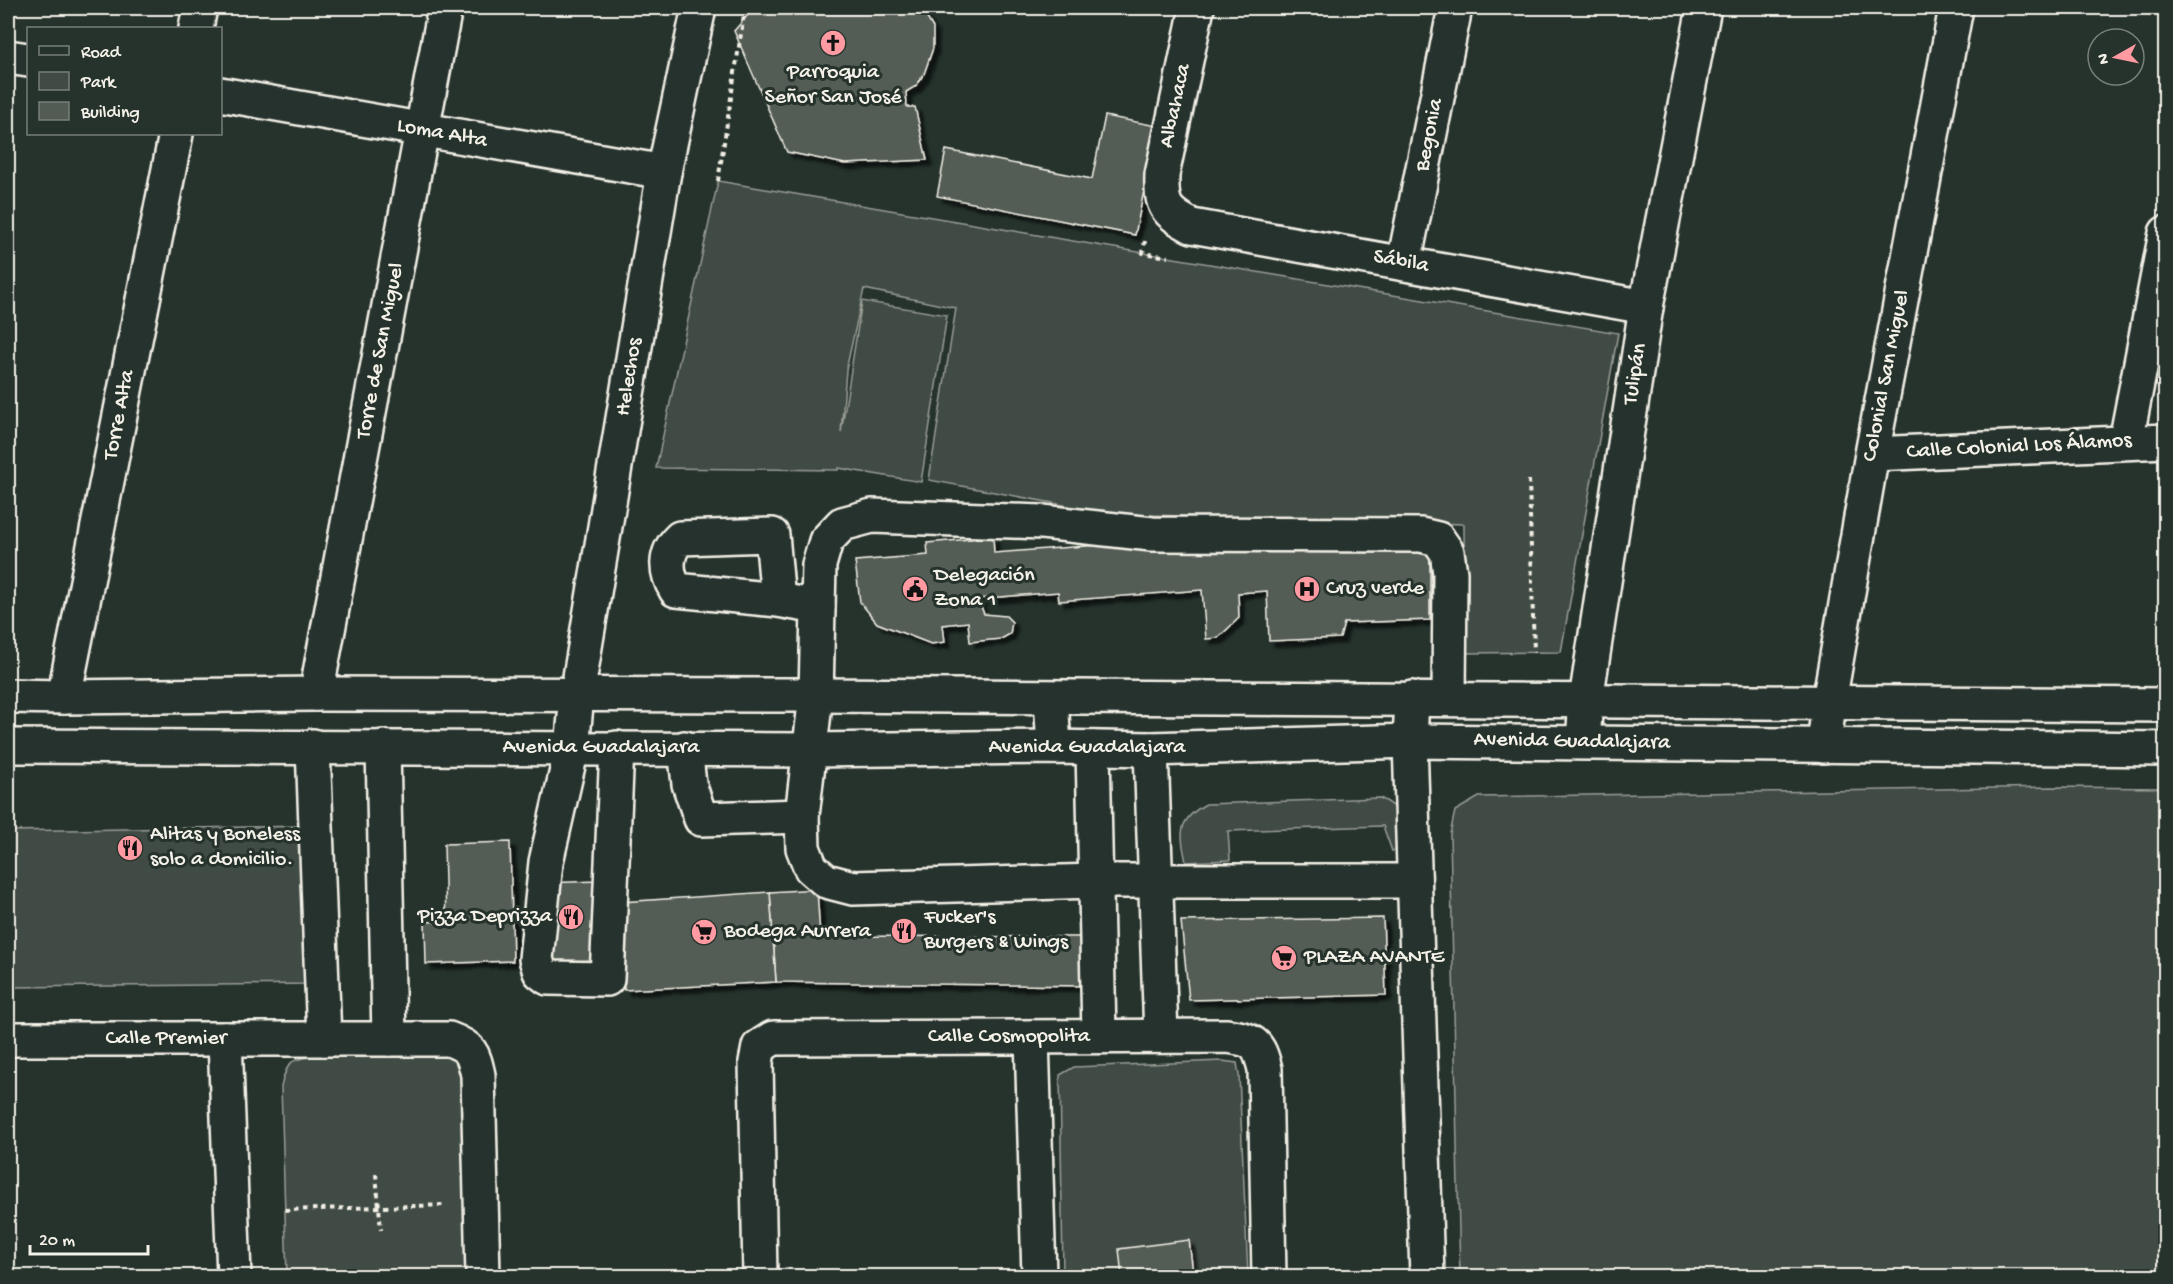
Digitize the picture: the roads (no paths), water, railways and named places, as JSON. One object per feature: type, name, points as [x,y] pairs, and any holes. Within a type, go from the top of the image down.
[{"type":"street","points":[[196,27],[200,8]]},
{"type":"street","name":"Torre de San Miguel","points":[[316,694],[445,8]]},
{"type":"street","name":"Helechos","points":[[617,748],[607,979],[548,978],[540,972],[536,959],[546,862],[572,748],[577,695],[664,172],[699,8]]},
{"type":"street","name":"Albahaca","points":[[1164,204],[1161,190],[1162,175],[1197,8]]},
{"type":"street","name":"Begonia","points":[[1404,263],[1455,8]]},
{"type":"street","name":"Tulipán","points":[[1583,742],[1586,699],[1646,307],[1704,8]]},
{"type":"street","name":"Colonial San Miguel","points":[[1824,746],[1829,702],[1872,454],[1956,8]]},
{"type":"street","points":[[8,57],[27,60]]},
{"type":"street","name":"Loma Alta","points":[[222,94],[664,172]]},
{"type":"street","name":"Torre Alta","points":[[64,697],[176,135]]},
{"type":"street","name":"Sábila","points":[[1164,204],[1173,216],[1192,226],[1646,307]]},
{"type":"street","points":[[2126,441],[2166,234]]},
{"type":"street","name":"Calle Colonial Los Álamos","points":[[1872,454],[2166,441]]},
{"type":"street","points":[[1414,881],[1096,881],[853,888],[826,881],[811,868],[803,848],[802,816],[816,695],[819,565],[826,541],[842,524],[872,516],[1042,522],[1152,534],[1421,535],[1438,539],[1447,552],[1450,573],[1449,698]]},
{"type":"street","points":[[778,600],[818,607]]},
{"type":"street","name":"Avenida Guadalajara","points":[[8,696],[816,695],[2166,705]]},
{"type":"street","points":[[1051,698],[1054,747]]},
{"type":"street","points":[[1412,698],[1410,741],[1427,1276]]},
{"type":"street","name":"Avenida Guadalajara","points":[[8,746],[810,750],[1151,748],[1410,741],[2166,749]]},
{"type":"street","points":[[312,746],[324,1039]]},
{"type":"street","points":[[383,747],[389,1039]]},
{"type":"street","points":[[1093,747],[1099,1036]]},
{"type":"street","points":[[685,748],[689,784],[701,819],[802,816]]},
{"type":"street","points":[[1151,748],[1161,1036]]},
{"type":"street","name":"Calle Cosmopolita","points":[[760,1276],[756,1062],[759,1047],[772,1038],[1227,1036],[1248,1039],[1260,1050],[1265,1069],[1269,1276]]},
{"type":"street","points":[[1032,1037],[1039,1276]]},
{"type":"street","name":"Calle Premier","points":[[8,1039],[449,1039],[466,1046],[473,1056],[478,1075],[483,1276]]},
{"type":"street","points":[[225,1039],[234,1276]]},
{"type":"place","name":"Parroquia Señor San José","points":[[833,43]]},
{"type":"place","name":"Delegación Zona 1","points":[[915,589]]},
{"type":"place","name":"Cruz verde","points":[[1307,589]]},
{"type":"place","name":"Alitas y Boneless solo a domicilio.","points":[[130,848]]},
{"type":"place","name":"Pizza Deprizza","points":[[571,917]]},
{"type":"place","name":"Fucker's Burgers & Wings","points":[[904,931]]},
{"type":"place","name":"Bodega Aurrera","points":[[704,932]]},
{"type":"place","name":"PLAZA AVANTE","points":[[1284,958]]}]
